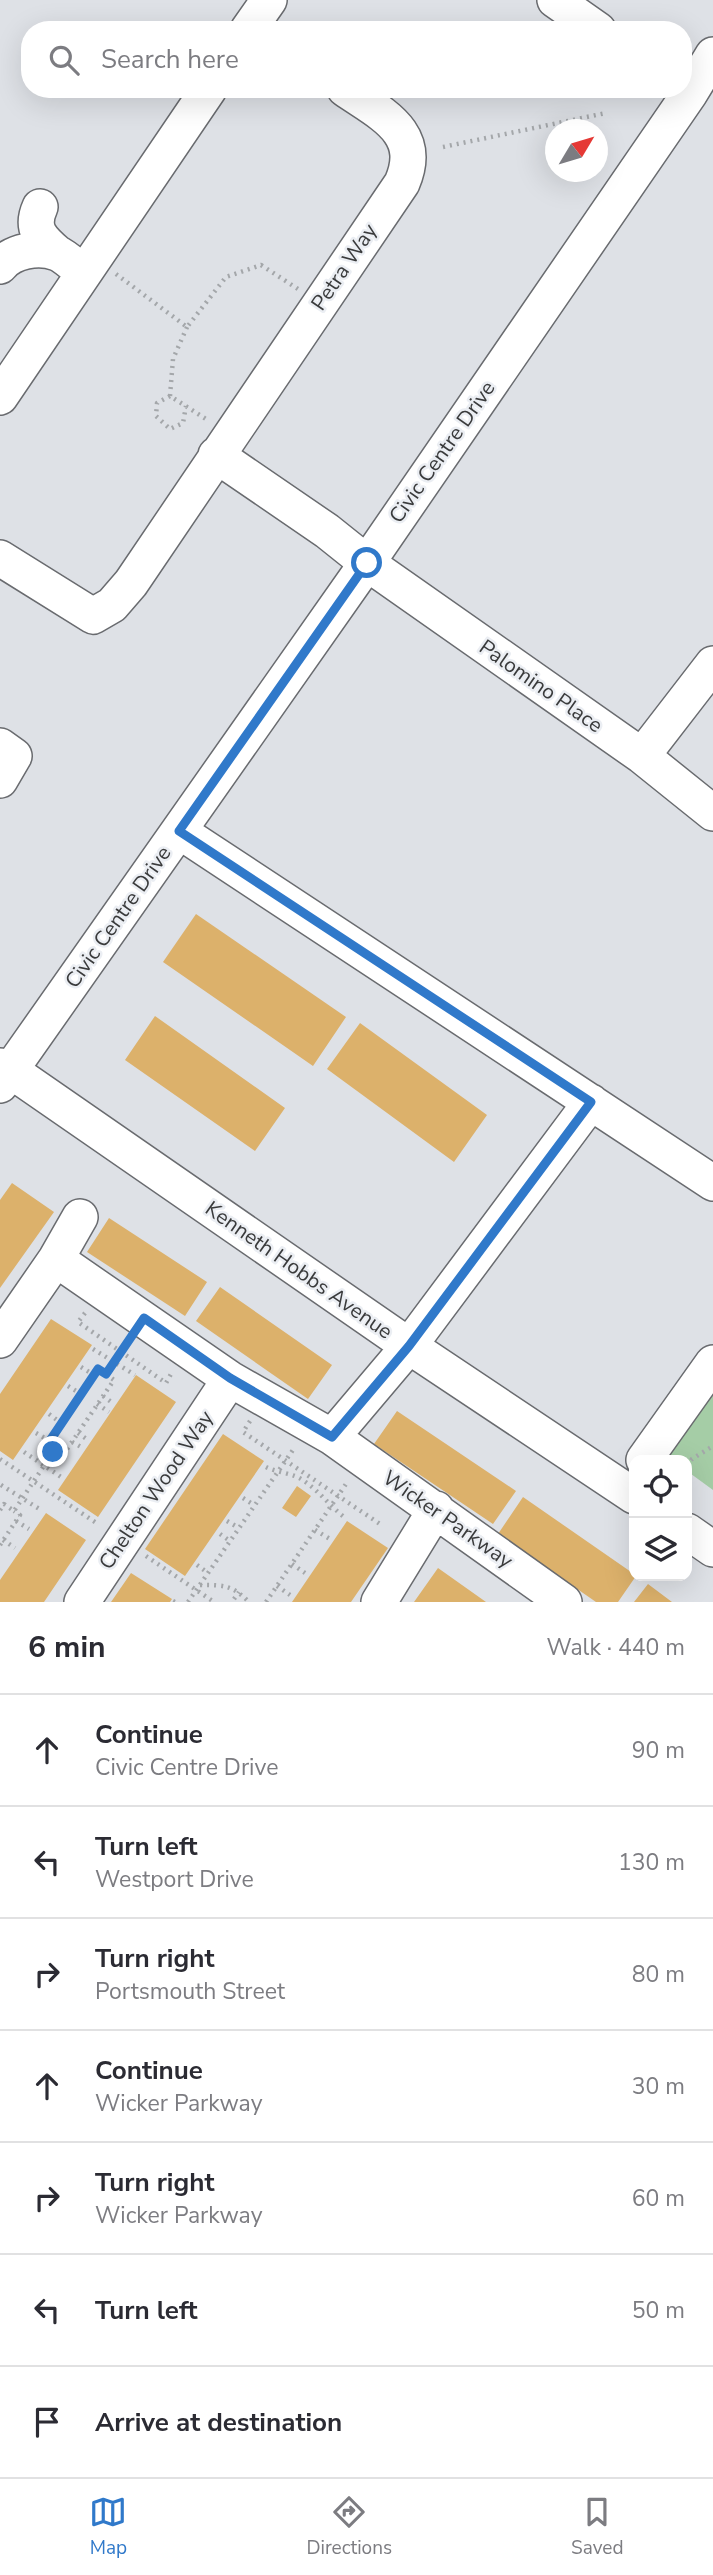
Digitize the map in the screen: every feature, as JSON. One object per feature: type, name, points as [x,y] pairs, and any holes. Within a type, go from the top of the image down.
[{"type":"street","points":[[555,0],[585,21]]},
{"type":"street","name":"Civic Centre Drive","points":[[3,1074],[179,831],[695,97],[713,55]]},
{"type":"street","points":[[0,397],[79,262],[202,98]]},
{"type":"street","name":"Petra Way","points":[[0,558],[93,616],[112,606],[131,583],[402,183],[410,166],[405,139],[390,120],[358,98]]},
{"type":"street","points":[[40,207],[35,218],[40,238],[79,262]]},
{"type":"street","points":[[0,266],[15,253],[79,262]]},
{"type":"street","points":[[223,445],[367,563]]},
{"type":"street","name":"Palomino Place","points":[[367,563],[642,756],[713,813]]},
{"type":"street","points":[[642,756],[713,664]]},
{"type":"street","points":[[0,746],[14,756],[0,779]]},
{"type":"street","points":[[179,831],[713,1183]]},
{"type":"street","name":"Kenneth Hobbs Avenue","points":[[3,1074],[409,1346],[629,1486]]},
{"type":"street","points":[[322,1430],[409,1346],[591,1102]]},
{"type":"street","points":[[0,1340],[56,1259],[80,1217]]},
{"type":"street","name":"Wicker Parkway","points":[[56,1259],[230,1378],[322,1430],[564,1602]]},
{"type":"street","points":[[647,1455],[713,1363]]},
{"type":"street","name":"Chelton Wood Way","points":[[82,1602],[230,1378]]},
{"type":"street","points":[[379,1602],[436,1509]]},
{"type":"street","points":[[692,1534],[713,1549]]},
{"type":"path","points":[[443,147],[606,113]]},
{"type":"path","points":[[79,262],[187,327]]},
{"type":"path","points":[[170,396],[173,359],[187,327],[226,277],[261,265],[320,303]]},
{"type":"path","points":[[170,396],[186,405],[223,445]]},
{"type":"path","points":[[170,396],[157,403],[156,416],[170,429],[183,423],[186,405]]},
{"type":"path","points":[[106,1374],[144,1318]]},
{"type":"path","points":[[93,1349],[135,1375]]},
{"type":"path","points":[[81,1367],[94,1375]]},
{"type":"path","points":[[98,1369],[114,1380],[61,1458],[45,1448],[94,1375],[98,1369]]},
{"type":"path","points":[[68,1385],[81,1394]]},
{"type":"path","points":[[103,1396],[114,1404]]},
{"type":"path","points":[[265,1398],[243,1432],[310,1481],[330,1507],[343,1516]]},
{"type":"path","points":[[97,1405],[109,1412]]},
{"type":"path","points":[[49,1414],[61,1423]]},
{"type":"path","points":[[188,1602],[193,1599],[198,1587],[285,1461],[322,1430]]},
{"type":"path","points":[[36,1433],[50,1441]]},
{"type":"path","points":[[78,1433],[88,1440]]},
{"type":"path","points":[[72,1442],[83,1448]]},
{"type":"path","points":[[692,1459],[713,1446]]},
{"type":"path","points":[[24,1452],[64,1479]]},
{"type":"path","points":[[14,1511],[53,1452]]},
{"type":"path","points":[[266,1602],[363,1458]]},
{"type":"path","points":[[0,1459],[122,1541],[198,1587],[214,1602]]},
{"type":"path","points":[[266,1467],[310,1481],[383,1526]]},
{"type":"path","points":[[1,1485],[41,1510]]},
{"type":"path","points":[[243,1498],[255,1505]]},
{"type":"path","points":[[0,1510],[4,1504],[20,1515],[1,1543],[15,1548]]},
{"type":"path","points":[[16,1521],[29,1529]]},
{"type":"path","points":[[227,1521],[239,1528]]},
{"type":"path","points":[[315,1530],[330,1539]]},
{"type":"path","points":[[220,1534],[230,1541]]},
{"type":"path","points":[[292,1563],[305,1573]]},
{"type":"path","points":[[197,1565],[208,1573]]},
{"type":"path","points":[[198,1587],[225,1585],[239,1592],[249,1602]]},
{"type":"path","points":[[277,1586],[290,1595]]},
{"type":"path","points":[[234,1598],[239,1592]]},
{"type":"green space","points":[[713,1391],[713,1490],[692,1475],[692,1455],[670,1455]]},
{"type":"building","points":[[196,914],[346,1017],[313,1066],[163,962]]},
{"type":"building","points":[[155,1016],[285,1108],[255,1151],[125,1060]]},
{"type":"building","points":[[360,1023],[487,1115],[454,1162],[327,1069]]},
{"type":"building","points":[[12,1183],[54,1212],[0,1288],[0,1200]]},
{"type":"building","points":[[109,1218],[207,1282],[185,1316],[87,1252]]},
{"type":"building","points":[[220,1287],[332,1365],[308,1399],[196,1321]]},
{"type":"building","points":[[51,1319],[92,1345],[13,1460],[0,1451],[0,1394]]},
{"type":"building","points":[[136,1375],[176,1402],[98,1517],[58,1490]]},
{"type":"building","points":[[397,1411],[516,1491],[493,1524],[374,1444]]},
{"type":"building","points":[[223,1434],[264,1461],[185,1576],[145,1549]]},
{"type":"building","points":[[297,1486],[311,1496],[296,1517],[282,1508]]},
{"type":"building","points":[[523,1497],[629,1571],[629,1581],[633,1581],[618,1602],[596,1602],[498,1534]]},
{"type":"building","points":[[46,1513],[86,1540],[44,1602],[0,1602],[0,1580]]},
{"type":"building","points":[[347,1521],[388,1548],[351,1602],[292,1602]]},
{"type":"building","points":[[438,1568],[486,1602],[414,1602]]},
{"type":"building","points":[[131,1573],[172,1599],[170,1602],[111,1602]]},
{"type":"building","points":[[648,1584],[672,1602],[634,1602]]},
{"type":"route","points":[[53,1452],[45,1448],[98,1369],[106,1374],[144,1318],[230,1378],[332,1437],[409,1346],[591,1102],[179,831],[367,563]]}]
